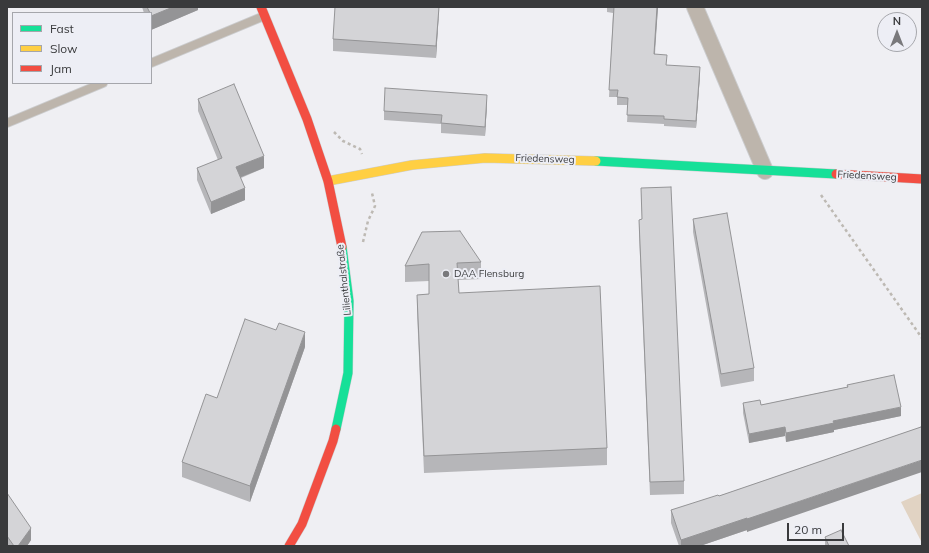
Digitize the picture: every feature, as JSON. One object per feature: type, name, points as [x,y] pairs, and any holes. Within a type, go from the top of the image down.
[{"type":"street","points":[[696,7],[765,171]]},
{"type":"street","name":"Lilienthalstraße","points":[[263,11],[306,119],[328,181],[341,242],[349,301],[348,373],[333,441],[302,524],[289,546]]},
{"type":"street","name":"Friedensweg","points":[[328,181],[412,165],[485,158],[564,159],[922,179]]},
{"type":"lane","name":"Lilienthalstraße","points":[[152,63],[263,11]]},
{"type":"lane","points":[[7,123],[101,84]]},
{"type":"path","points":[[806,173],[922,338]]},
{"type":"shaded area","points":[[922,493],[922,543],[901,502]]},
{"type":"building","points":[[147,7],[173,7],[152,16],[152,12],[150,12]]},
{"type":"building","points":[[335,7],[439,7],[436,46],[333,39]]},
{"type":"building","points":[[614,7],[657,7],[654,54],[667,55],[666,65],[700,67],[696,121],[664,119],[664,116],[627,115],[628,98],[617,97],[618,90],[609,90]]},
{"type":"building","points":[[234,84],[264,156],[236,167],[245,188],[211,202],[197,168],[222,158],[198,99]]},
{"type":"building","points":[[385,88],[487,95],[485,127],[441,123],[442,115],[384,111]]},
{"type":"building","points":[[671,187],[684,481],[650,482],[639,220],[642,219],[641,188]]},
{"type":"building","points":[[727,213],[754,368],[721,374],[693,219]]},
{"type":"building","points":[[460,231],[481,262],[457,263],[459,293],[600,286],[607,448],[424,456],[417,295],[429,294],[429,264],[405,266],[422,232]]},
{"type":"building","points":[[245,319],[276,330],[279,323],[305,332],[250,486],[182,462],[206,394],[217,398]]},
{"type":"building","points":[[894,375],[901,407],[833,421],[834,423],[786,433],[785,427],[749,434],[743,403],[760,400],[761,405],[848,387],[847,385]]},
{"type":"building","points":[[921,427],[922,460],[681,540],[671,510],[718,495],[719,496]]},
{"type":"building","points":[[7,493],[31,528],[18,546],[14,546],[7,536]]},
{"type":"building","points":[[841,530],[849,546],[829,546],[825,537]]},
{"type":"traffic: fast","points":[[596,161],[836,174]]},
{"type":"traffic: fast","points":[[336,429],[348,373],[349,301],[342,247]]},
{"type":"traffic: slow","points":[[328,181],[412,165],[485,158],[596,161]]},
{"type":"traffic: jam","points":[[261,7],[307,119],[328,181],[342,247]]},
{"type":"traffic: jam","points":[[836,174],[922,179]]},
{"type":"traffic: jam","points":[[289,546],[302,524],[333,441],[336,429]]},
{"type":"place","name":"DAA Flensburg","points":[[446,274]]}]
